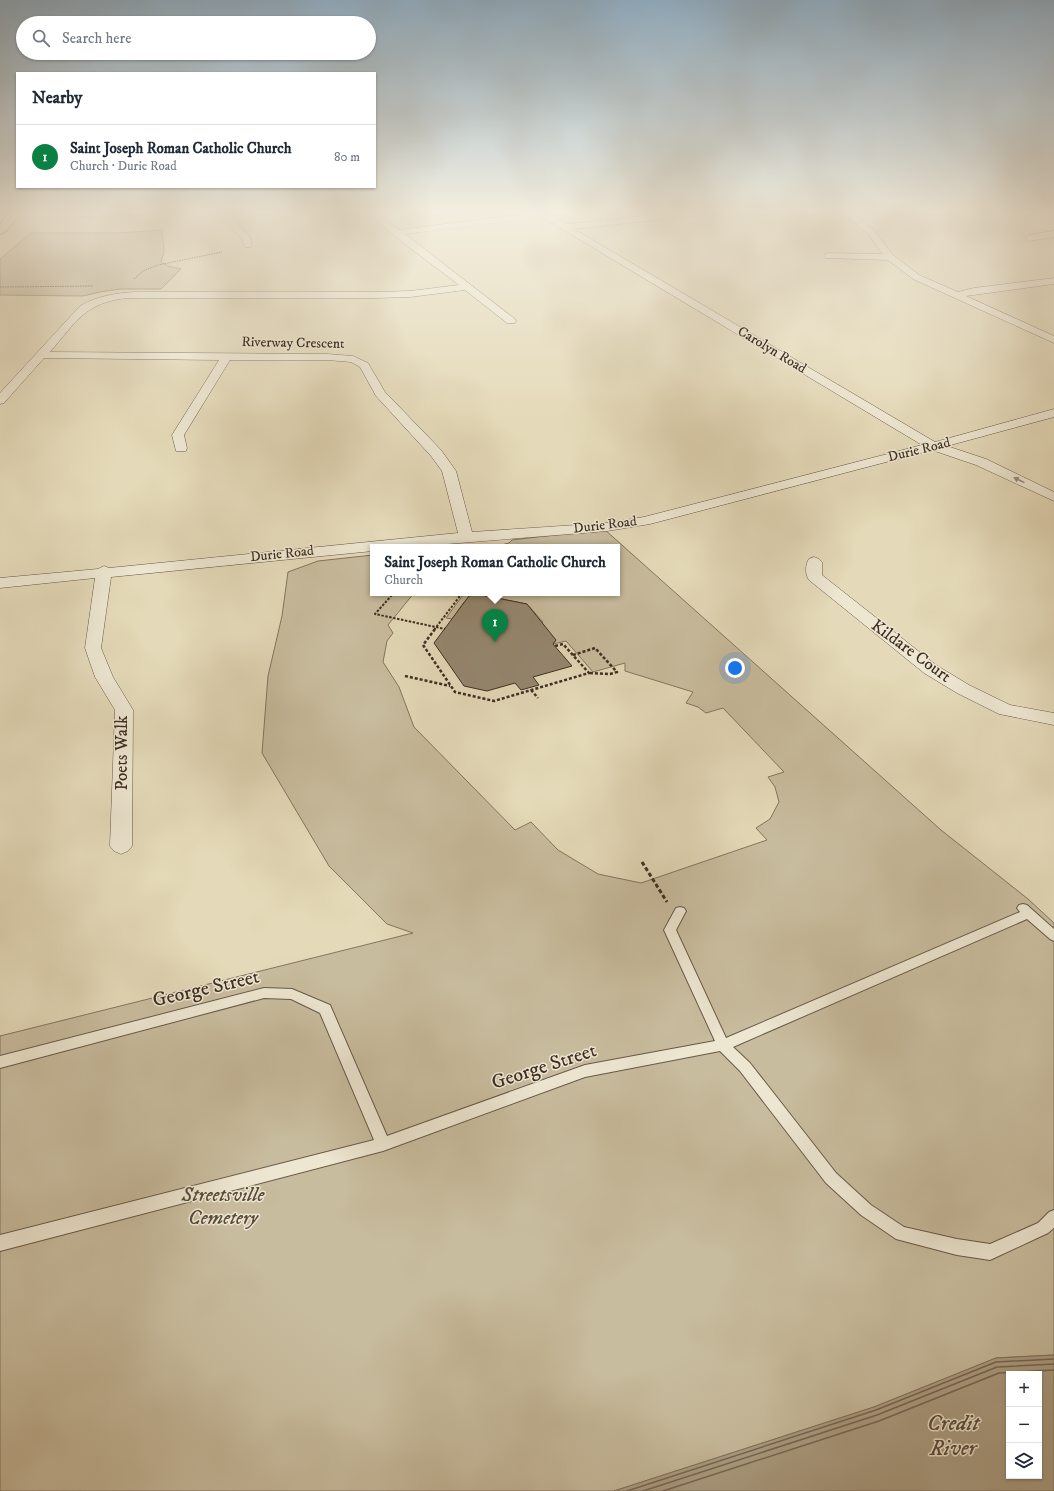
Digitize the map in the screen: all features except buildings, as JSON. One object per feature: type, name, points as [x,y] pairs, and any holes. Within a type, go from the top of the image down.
[{"type":"street","points":[[460,283],[511,321]]},
{"type":"street","name":"Carolyn Road","points":[[659,283],[937,448],[968,470],[1045,507]]},
{"type":"street","points":[[926,283],[1054,340]]},
{"type":"street","points":[[956,296],[974,291],[1041,283]]},
{"type":"street","points":[[0,400],[84,308],[93,302],[106,297],[135,295],[376,295],[410,294],[466,287]]},
{"type":"street","name":"Riverway Crescent","points":[[40,355],[327,357],[353,359],[364,365],[380,394],[436,453],[449,471],[466,536]]},
{"type":"street","points":[[181,448],[178,435],[226,357]]},
{"type":"street","name":"Durie Road","points":[[386,544],[466,536],[607,527],[645,520],[937,448],[1054,413]]},
{"type":"street","name":"Carolyn Road","points":[[937,448],[981,462],[1054,497]]},
{"type":"street","name":"Durie Road","points":[[0,583],[370,546]]},
{"type":"street","name":"Kildare Court","points":[[814,562],[814,577],[930,669],[1005,710],[1054,719]]},
{"type":"street","name":"Poets Walk","points":[[104,572],[93,648],[104,677],[124,710],[121,846]]},
{"type":"lane","name":"George Street","points":[[0,1243],[383,1144],[585,1071],[723,1045],[1026,910],[1054,936]]},
{"type":"lane","points":[[680,911],[670,930],[723,1045],[746,1067],[831,1178],[866,1210],[901,1234],[957,1247],[990,1252],[1043,1228],[1054,1216]]},
{"type":"lane","name":"George Street","points":[[0,1062],[264,993],[292,994],[325,1009],[383,1144]]},
{"type":"path","points":[[0,287],[93,286]]},
{"type":"path","points":[[391,596],[375,614],[445,629]]},
{"type":"path","points":[[460,596],[422,645],[455,692],[494,700],[589,673],[610,674],[617,672],[595,648],[573,655]]},
{"type":"path","points":[[555,646],[563,644],[589,673]]},
{"type":"path","points":[[405,676],[451,686]]},
{"type":"path","points":[[531,690],[538,698]]},
{"type":"path","points":[[642,862],[668,903]]},
{"type":"green space","points":[[0,283],[167,283],[161,289],[120,289],[83,296],[0,295]]},
{"type":"green space","name":"Streetsville Cemetery","points":[[604,529],[941,830],[1028,899],[1054,923],[1054,1355],[996,1358],[874,1407],[614,1491],[0,1491],[0,1036],[413,933],[387,924],[329,866],[262,753],[268,676],[282,616],[288,572],[318,561],[370,555],[370,596],[412,596],[388,625],[393,633],[387,641],[383,662],[399,687],[414,727],[515,830],[531,822],[558,850],[598,874],[641,883],[767,840],[756,828],[770,819],[779,802],[775,787],[768,777],[784,772],[723,708],[706,713],[698,707],[686,703],[693,692],[625,671],[625,663],[593,672],[566,641],[553,644],[556,640],[534,635],[543,622],[527,604],[492,597],[486,599],[484,596],[620,596],[620,544],[505,544],[512,540]]},
{"type":"green space","name":"Streetsville Cemetery","points":[[462,596],[473,596],[465,601],[452,619],[446,618]]},
{"type":"water","name":"Credit River","points":[[1054,1355],[1054,1491],[614,1491],[874,1407],[996,1358]]},
{"type":"place","name":"Saint Joseph Roman Catholic Church","points":[[495,642]]}]
